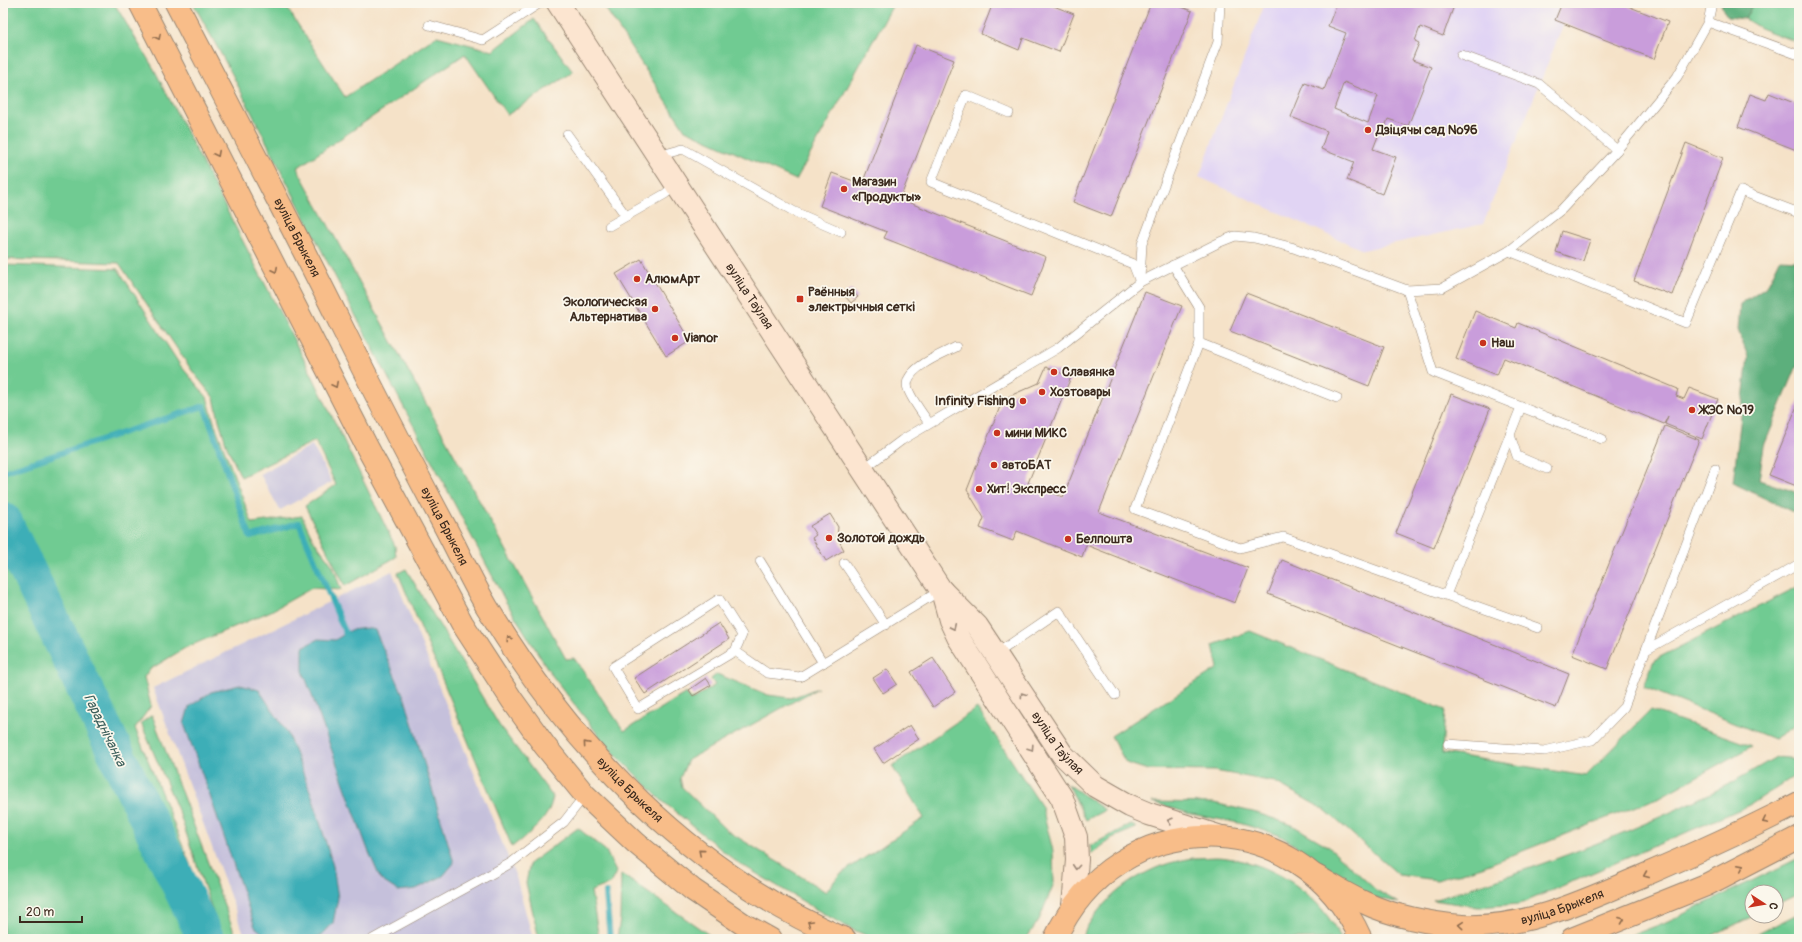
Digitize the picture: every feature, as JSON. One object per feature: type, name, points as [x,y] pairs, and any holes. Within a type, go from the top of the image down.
[{"type":"main road","points":[[140,3],[367,447],[462,623],[512,700],[545,746],[584,795],[636,843],[693,890],[743,924],[770,939]]},
{"type":"main road","name":"вуліца Брыкеля","points":[[176,3],[297,236],[395,433],[487,606],[536,680],[573,729],[612,774],[653,813],[710,860],[759,894],[818,928],[845,939]]},
{"type":"main road","name":"вуліца Таўлая","points":[[558,3],[656,156],[941,590],[977,626],[1062,754],[1095,786],[1130,806],[1149,814],[1221,837]]},
{"type":"main road","name":"вуліца Таўлая","points":[[941,590],[950,620],[958,637],[1062,798],[1076,837],[1077,860],[1073,906]]},
{"type":"main road","name":"вуліца Брыкеля","points":[[1316,876],[1365,903],[1407,917],[1463,926],[1500,925],[1533,918],[1611,890],[1704,850],[1799,802]]},
{"type":"main road","points":[[1055,939],[1073,906],[1096,880],[1129,857],[1154,845],[1187,838],[1221,837],[1255,843],[1287,856],[1316,876],[1337,897],[1353,922],[1361,939]]},
{"type":"main road","points":[[1572,939],[1706,885],[1799,837]]},
{"type":"lane","points":[[429,25],[483,40],[540,3]]},
{"type":"lane","points":[[1140,282],[1142,244],[1218,42],[1220,3]]},
{"type":"lane","points":[[862,470],[902,440],[929,423],[1058,348],[1140,282],[1235,236],[1254,238],[1291,247],[1407,290],[1442,288],[1508,251],[1562,209],[1617,150],[1677,77],[1708,22],[1712,3]]},
{"type":"lane","points":[[1708,22],[1799,56]]},
{"type":"lane","points":[[1461,55],[1539,84],[1617,150]]},
{"type":"lane","points":[[1009,113],[966,95],[931,182],[1129,262],[1133,264],[1140,282]]},
{"type":"lane","points":[[567,134],[626,216]]},
{"type":"lane","points":[[656,156],[682,149],[795,212],[841,232]]},
{"type":"lane","points":[[609,226],[664,194],[676,185]]},
{"type":"lane","points":[[1508,251],[1686,323],[1741,191],[1799,214]]},
{"type":"lane","points":[[1173,266],[1199,307],[1199,343],[1135,509],[1240,548],[1283,537],[1538,628]]},
{"type":"lane","points":[[1407,290],[1433,372],[1602,439]]},
{"type":"lane","points":[[1199,343],[1337,398]]},
{"type":"lane","points":[[929,423],[907,388],[907,378],[912,371],[956,347]]},
{"type":"lane","points":[[1446,595],[1521,407]]},
{"type":"lane","points":[[1510,435],[1517,456],[1547,469]]},
{"type":"lane","points":[[1448,744],[1544,751],[1592,740],[1624,707],[1715,469]]},
{"type":"lane","points":[[760,561],[823,663]]},
{"type":"lane","points":[[844,563],[886,625]]},
{"type":"lane","points":[[1646,650],[1799,564]]},
{"type":"lane","points":[[735,651],[767,673],[800,677],[941,590]]},
{"type":"lane","points":[[719,599],[742,635],[735,651],[638,709],[613,667],[719,599]]},
{"type":"lane","points":[[996,654],[1060,611],[1115,695]]},
{"type":"lane","points":[[373,939],[511,863],[564,822],[584,795]]},
{"type":"shaded area","name":"Дзіцячы сад №96","points":[[1265,3],[1562,3],[1555,20],[1564,23],[1483,224],[1363,250],[1199,177]]},
{"type":"shaded area","points":[[312,445],[332,482],[280,510],[260,474]]},
{"type":"shaded area","points":[[392,571],[516,877],[533,939],[246,939],[153,688]]},
{"type":"green space","points":[[3,3],[114,3],[154,69],[310,371],[395,546],[396,557],[345,586],[305,506],[336,485],[315,441],[241,477],[227,447],[214,398],[193,372],[119,263],[3,259]]},
{"type":"green space","points":[[193,3],[284,3],[345,97],[437,36],[493,51],[534,19],[573,72],[507,115],[465,54],[297,168],[566,659],[574,658],[624,731],[686,693],[692,700],[715,685],[711,679],[717,674],[768,695],[791,698],[818,688],[688,760],[680,778],[682,787],[726,830],[826,892],[839,875],[924,818],[892,766],[977,708],[1042,807],[1053,851],[1054,883],[1039,920],[1026,939],[875,939],[851,929],[734,860],[660,799],[606,745],[551,674],[506,602],[327,261],[232,74]]},
{"type":"green space","points":[[602,3],[894,3],[796,180],[685,130]]},
{"type":"green space","points":[[1721,3],[1753,3],[1745,19],[1728,17],[1723,10]]},
{"type":"green space","points":[[1753,3],[1799,3],[1799,43],[1760,28],[1745,19]]},
{"type":"green space","points":[[1780,259],[1799,260],[1799,361],[1764,446],[1759,480],[1799,493],[1799,515],[1733,483],[1748,357],[1738,330],[1740,304],[1767,286]]},
{"type":"green space","points":[[3,265],[118,269],[180,365],[207,397],[214,422],[252,523],[302,516],[314,541],[333,566],[341,590],[312,588],[271,611],[185,648],[149,670],[144,677],[151,706],[135,728],[207,906],[213,939],[3,939]]},
{"type":"green space","points":[[406,569],[499,725],[553,797],[551,806],[543,820],[512,847],[398,573]]},
{"type":"green space","points":[[1799,586],[1799,723],[1774,739],[1644,687],[1654,660]]},
{"type":"green space","points":[[1250,631],[1445,710],[1442,753],[1586,776],[1651,710],[1752,746],[1660,797],[1482,867],[1437,880],[1399,875],[1325,810],[1275,782],[1215,771],[1148,770],[1126,763],[1111,736],[1218,668],[1213,645]]},
{"type":"green space","points":[[152,715],[237,939],[222,939],[180,815],[141,723]]},
{"type":"green space","points":[[1776,757],[1799,759],[1799,773],[1750,805],[1520,904],[1478,907],[1433,900],[1540,865],[1645,824],[1721,788]]},
{"type":"green space","points":[[1068,784],[1105,810],[1086,820]]},
{"type":"green space","points":[[1152,802],[1214,803],[1257,813],[1292,825],[1328,846],[1376,890],[1399,903],[1368,896],[1322,863],[1279,835],[1239,823],[1191,814]]},
{"type":"green space","points":[[1131,824],[1136,828],[1112,838],[1092,854],[1090,846]]},
{"type":"green space","points":[[578,828],[606,851],[616,872],[610,884],[591,891],[599,939],[539,939],[526,883],[530,863]]},
{"type":"green space","points":[[1219,857],[1245,861],[1279,875],[1294,884],[1322,909],[1341,939],[1081,939],[1095,916],[1124,886],[1136,878],[1161,866],[1193,858]]},
{"type":"green space","points":[[1799,858],[1799,894],[1784,901],[1784,884],[1745,884]]},
{"type":"green space","points":[[621,874],[715,939],[617,939],[620,919]]},
{"type":"green space","points":[[1744,885],[1744,920],[1705,939],[1622,939],[1669,921]]},
{"type":"green space","points":[[1799,913],[1799,939],[1748,939],[1777,924],[1784,924],[1784,921]]},
{"type":"water","points":[[367,628],[375,630],[405,699],[454,863],[443,876],[416,889],[398,891],[381,880],[368,850],[303,671],[303,647],[318,639],[335,640],[351,630]]},
{"type":"water","points":[[240,685],[259,690],[287,732],[312,796],[333,866],[338,898],[333,923],[322,935],[314,939],[270,939],[255,927],[184,724],[189,707],[211,692]]},
{"type":"building","points":[[993,3],[1046,3],[1074,14],[1059,52],[1023,38],[1019,50],[981,34]]},
{"type":"building","points":[[1151,3],[1171,3],[1192,11],[1111,217],[1073,202]]},
{"type":"building","points":[[1337,3],[1369,3],[1377,6],[1378,3],[1455,3],[1443,36],[1420,27],[1415,41],[1419,43],[1412,60],[1431,67],[1408,126],[1388,119],[1383,132],[1380,131],[1373,149],[1396,157],[1382,194],[1347,180],[1354,162],[1321,149],[1327,131],[1291,117],[1305,83],[1324,90],[1346,33],[1328,26]],"holes":[[[1344,82],[1378,96],[1368,123],[1334,109]]]},
{"type":"building","points":[[1562,3],[1620,3],[1668,22],[1654,59],[1555,20]]},
{"type":"building","points":[[916,45],[954,60],[900,199],[1046,257],[1031,296],[884,238],[887,232],[820,206],[832,173],[862,184]]},
{"type":"building","points":[[1769,93],[1799,105],[1799,151],[1738,127],[1750,94],[1766,100]]},
{"type":"building","points":[[1686,143],[1723,158],[1672,295],[1634,281]]},
{"type":"building","points":[[1562,231],[1590,240],[1583,261],[1556,252]]},
{"type":"building","points":[[641,259],[690,341],[666,356],[616,274]]},
{"type":"building","points":[[851,289],[858,297],[851,303],[844,295]]},
{"type":"building","points":[[1145,292],[1182,306],[1099,512],[1248,568],[1235,603],[1086,545],[1082,557],[1017,531],[1013,541],[980,528],[984,518],[967,490],[1003,399],[1039,383],[1046,367],[1071,377],[1028,483],[1063,497]]},
{"type":"building","points":[[1246,293],[1384,347],[1369,386],[1230,331]]},
{"type":"building","points":[[1475,311],[1516,328],[1518,323],[1678,389],[1676,396],[1684,399],[1689,388],[1718,399],[1702,439],[1665,424],[1668,416],[1664,424],[1504,358],[1497,375],[1456,359]]},
{"type":"building","points":[[1451,394],[1490,409],[1434,548],[1396,533]]},
{"type":"building","points":[[1799,401],[1799,487],[1769,475]]},
{"type":"building","points":[[1665,426],[1699,440],[1607,669],[1572,655]]},
{"type":"building","points":[[830,514],[838,527],[837,537],[844,550],[826,561],[812,538],[816,535],[810,526]]},
{"type":"building","points":[[1282,560],[1569,674],[1556,708],[1268,594]]},
{"type":"building","points":[[719,623],[729,639],[645,694],[634,678]]},
{"type":"building","points":[[933,658],[955,692],[933,707],[911,672]]},
{"type":"building","points":[[887,669],[897,684],[883,693],[873,678]]},
{"type":"building","points":[[706,678],[711,685],[693,696],[689,690]]},
{"type":"building","points":[[910,725],[919,739],[883,763],[874,749]]},
{"type":"waterway","points":[[3,472],[204,406],[250,537],[299,523],[348,639]]},
{"type":"waterway","name":"Гараднічанка","points":[[3,520],[206,939]]},
{"type":"waterway","points":[[606,893],[610,939]]},
{"type":"place","name":"Дзіцячы сад №96","points":[[1368,130]]},
{"type":"place","name":"Магазин «Продукты»","points":[[844,189]]},
{"type":"place","name":"АлюмАрт","points":[[637,279]]},
{"type":"place","name":"Раённыя электрычныя сеткі","points":[[800,299]]},
{"type":"place","name":"Экологическая Альтернатива","points":[[655,309]]},
{"type":"place","name":"Vianor","points":[[675,338]]},
{"type":"place","name":"Наш","points":[[1483,343]]},
{"type":"place","name":"Славянка","points":[[1054,372]]},
{"type":"place","name":"Хозтовары","points":[[1042,392]]},
{"type":"place","name":"Infinity Fishing","points":[[1023,401]]},
{"type":"place","name":"ЖЭС №19","points":[[1692,410]]},
{"type":"place","name":"мини МИКС","points":[[997,433]]},
{"type":"place","name":"автоБАТ","points":[[994,465]]},
{"type":"place","name":"Хит! Экспресс","points":[[979,489]]},
{"type":"place","name":"Золотой дождь","points":[[829,538]]},
{"type":"place","name":"Белпошта","points":[[1068,539]]}]
